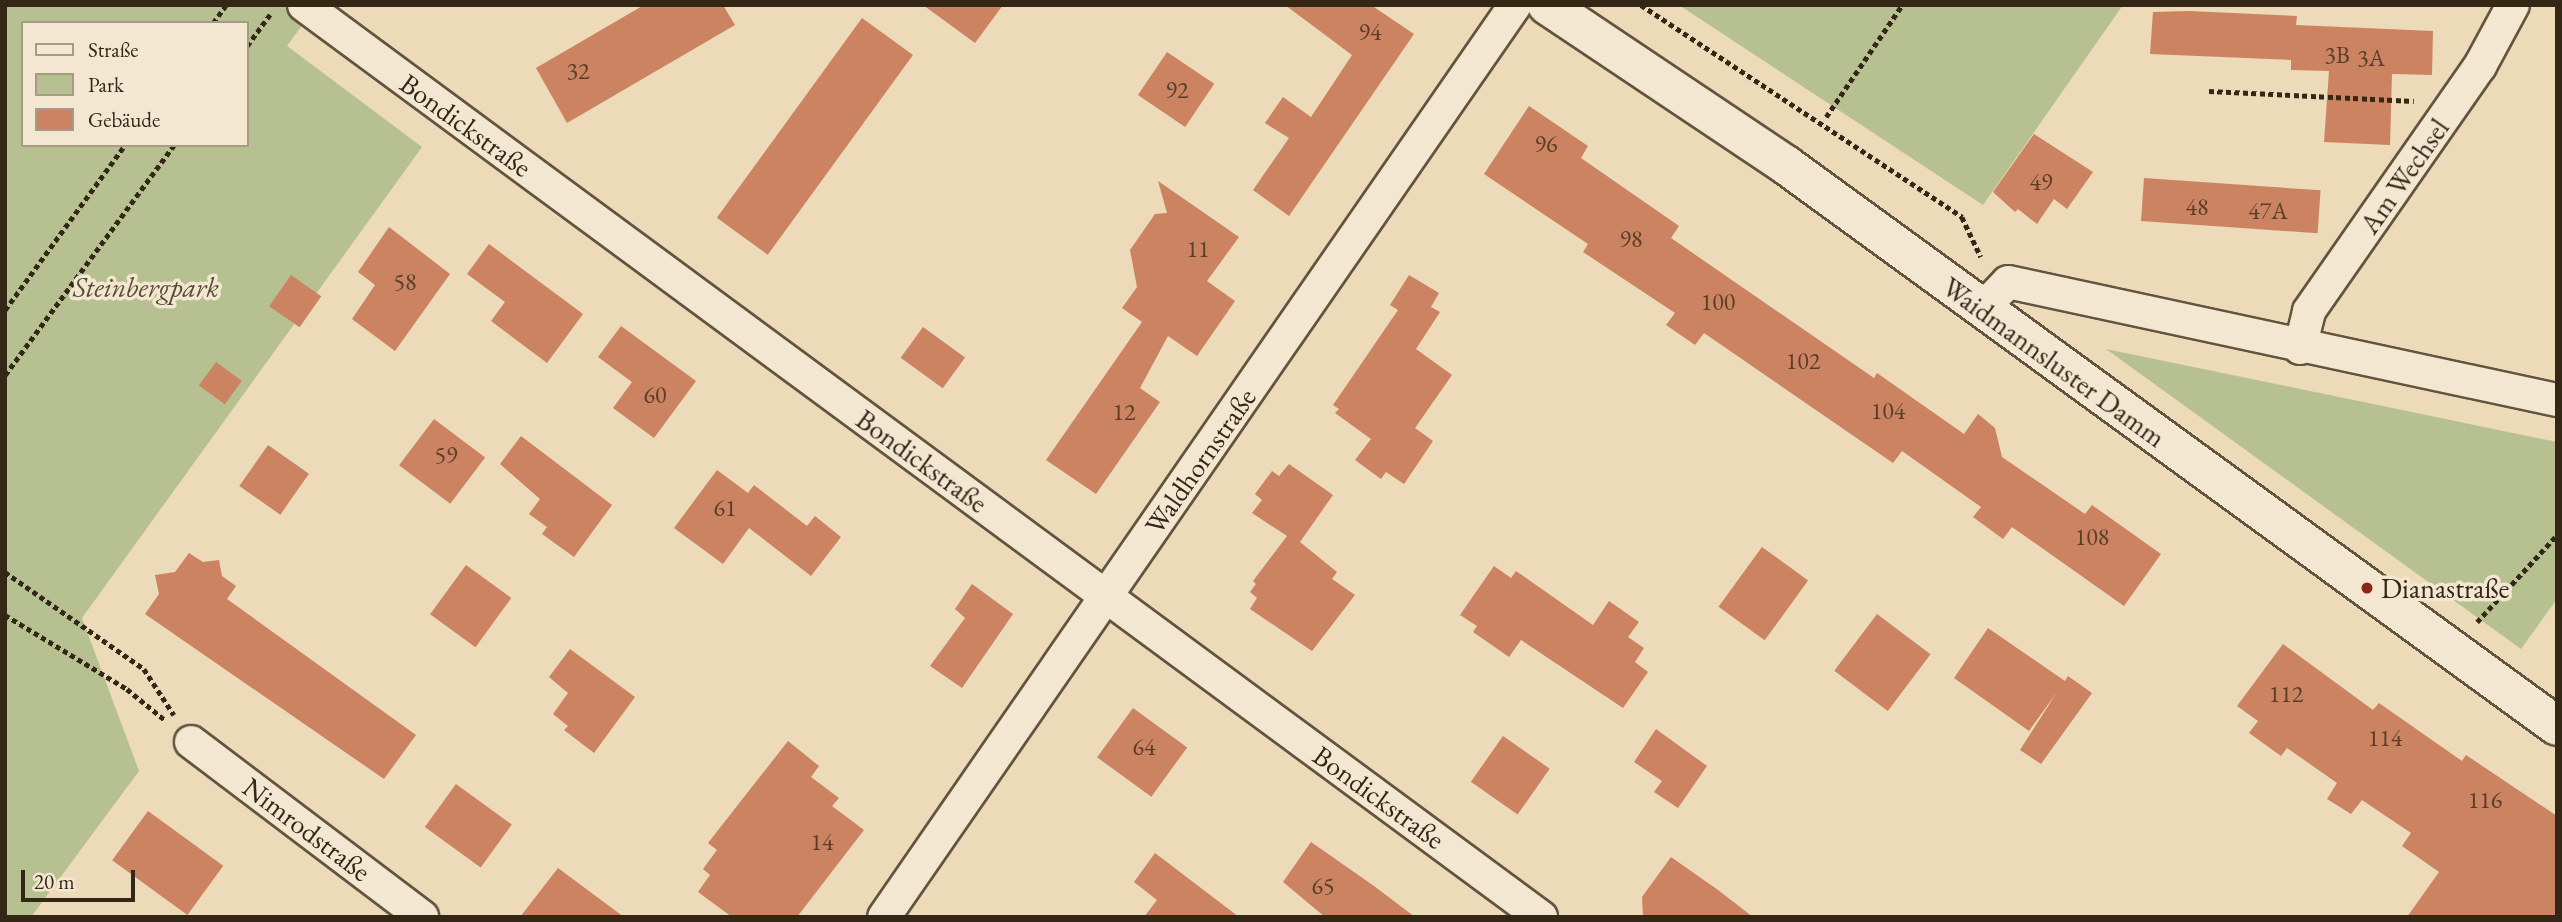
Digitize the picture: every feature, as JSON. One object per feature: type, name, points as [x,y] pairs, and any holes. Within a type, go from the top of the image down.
[{"type":"main road","name":"Waidmannsluster Damm","points":[[1547,5],[1786,165],[2557,726]]},
{"type":"street","name":"Bondickstraße","points":[[304,5],[1541,917]]},
{"type":"street","name":"Waldhornstraße","points":[[884,917],[1515,5]]},
{"type":"street","name":"Am Wechsel","points":[[2301,348],[2309,311],[2480,66],[2513,5]]},
{"type":"street","points":[[1982,309],[2008,282],[2301,348],[2557,400]]},
{"type":"street","name":"Nimrodstraße","points":[[191,742],[422,917]]},
{"type":"path","points":[[214,21],[226,5]]},
{"type":"path","points":[[248,45],[276,5]]},
{"type":"path","points":[[1641,5],[1962,217],[1978,254]]},
{"type":"path","points":[[1826,117],[1902,5]]},
{"type":"path","points":[[2209,91],[2427,102]]},
{"type":"path","points":[[5,310],[124,147]]},
{"type":"path","points":[[5,375],[173,147]]},
{"type":"path","points":[[2474,624],[2557,535]]},
{"type":"path","points":[[5,572],[144,669],[191,742]]},
{"type":"path","points":[[5,615],[127,689],[191,742]]},
{"type":"green space","name":"Steinbergpark","points":[[5,5],[317,5],[287,46],[422,147],[82,618],[139,771],[31,917],[5,917]]},
{"type":"green space","points":[[1679,5],[2123,5],[1983,205]]},
{"type":"green space","points":[[2106,349],[2557,442],[2557,599],[2521,649]]},
{"type":"building","points":[[644,5],[723,5],[735,25],[567,123],[536,68]]},
{"type":"building","points":[[923,5],[1003,5],[975,43]]},
{"type":"building","points":[[1285,5],[1371,5],[1414,34],[1289,216],[1253,190],[1289,138],[1265,123],[1283,97],[1311,117],[1352,55]]},
{"type":"building","points":[[2153,12],[2297,16],[2296,25],[2433,31],[2432,75],[2392,74],[2390,145],[2324,142],[2329,71],[2291,70],[2291,60],[2150,54]]},
{"type":"building","points":[[862,18],[913,55],[768,255],[717,218]]},
{"type":"building","points":[[1167,52],[1214,84],[1185,127],[1138,95]]},
{"type":"building","points":[[1529,106],[1588,146],[1581,158],[1679,226],[1671,238],[1874,378],[1877,373],[1964,434],[1978,414],[1995,428],[2002,457],[2085,514],[2092,505],[2161,554],[2124,606],[2012,527],[2003,539],[1973,517],[1981,507],[1902,451],[1893,463],[1704,333],[1695,345],[1666,325],[1675,313],[1583,252],[1588,244],[1484,174]]},
{"type":"building","points":[[2034,134],[2093,172],[2067,209],[2054,199],[2037,224],[2018,209],[2015,212],[1993,192]]},
{"type":"building","points":[[2144,178],[2321,190],[2318,233],[2141,221]]},
{"type":"building","points":[[1158,181],[1239,237],[1207,281],[1235,301],[1197,356],[1168,336],[1140,388],[1160,402],[1096,494],[1046,460],[1142,322],[1122,308],[1137,287],[1130,250],[1155,214],[1167,213]]},
{"type":"building","points":[[389,227],[450,274],[395,351],[352,319],[375,285],[358,272]]},
{"type":"building","points":[[489,244],[583,314],[547,363],[491,321],[505,302],[467,274]]},
{"type":"building","points":[[291,275],[321,296],[300,327],[269,306]]},
{"type":"building","points":[[1409,275],[1439,293],[1431,307],[1440,312],[1416,349],[1452,375],[1415,428],[1433,441],[1404,484],[1386,472],[1381,479],[1355,460],[1371,439],[1335,413],[1339,409],[1333,405],[1398,310],[1390,305]]},
{"type":"building","points":[[621,326],[696,381],[654,438],[613,408],[632,382],[598,357]]},
{"type":"building","points":[[923,327],[965,358],[943,388],[901,358]]},
{"type":"building","points":[[216,362],[242,381],[225,404],[199,385]]},
{"type":"building","points":[[434,419],[485,458],[450,504],[399,465]]},
{"type":"building","points":[[521,436],[612,505],[574,557],[542,534],[547,527],[529,514],[540,499],[500,464]]},
{"type":"building","points":[[268,445],[309,474],[280,515],[239,486]]},
{"type":"building","points":[[1289,464],[1333,495],[1300,542],[1337,572],[1332,579],[1355,595],[1312,651],[1250,609],[1257,598],[1250,592],[1256,584],[1253,581],[1287,536],[1252,513],[1262,500],[1255,494],[1272,471],[1279,476]]},
{"type":"building","points":[[717,470],[748,493],[754,485],[807,526],[815,516],[841,537],[811,576],[749,528],[723,564],[674,528]]},
{"type":"building","points":[[1762,547],[1808,581],[1765,640],[1719,607]]},
{"type":"building","points":[[189,553],[203,562],[219,560],[222,576],[236,586],[227,599],[416,735],[384,779],[145,614],[159,594],[155,575],[175,572]]},
{"type":"building","points":[[466,565],[511,598],[475,647],[430,614]]},
{"type":"building","points":[[1494,566],[1511,578],[1516,571],[1593,625],[1609,601],[1639,622],[1628,637],[1644,648],[1635,662],[1648,672],[1623,708],[1521,640],[1509,657],[1473,632],[1477,626],[1460,615]]},
{"type":"building","points":[[972,584],[1013,614],[962,688],[930,666],[965,618],[955,609]]},
{"type":"building","points":[[1877,614],[1931,654],[1888,711],[1834,671]]},
{"type":"building","points":[[1988,628],[2065,681],[2068,676],[2092,693],[2041,764],[2020,750],[2057,692],[2029,731],[1954,678]]},
{"type":"building","points":[[2283,644],[2373,710],[2379,703],[2462,761],[2466,755],[2557,816],[2557,917],[2407,917],[2439,872],[2402,846],[2411,833],[2362,800],[2351,814],[2327,799],[2337,783],[2287,748],[2281,756],[2249,733],[2258,721],[2237,706]]},
{"type":"building","points":[[570,649],[635,697],[594,753],[564,730],[568,726],[553,714],[568,693],[549,677]]},
{"type":"building","points":[[1133,708],[1187,747],[1151,797],[1097,757]]},
{"type":"building","points":[[1656,729],[1707,766],[1678,808],[1654,792],[1662,781],[1634,762]]},
{"type":"building","points":[[1503,736],[1550,769],[1518,815],[1471,782]]},
{"type":"building","points":[[788,741],[819,766],[811,777],[839,798],[832,806],[864,830],[797,917],[732,917],[698,892],[710,875],[703,869],[717,850],[708,843]]},
{"type":"building","points":[[456,784],[512,825],[481,867],[425,827]]},
{"type":"building","points":[[148,811],[223,866],[187,915],[112,860]]},
{"type":"building","points":[[1311,842],[1415,917],[1325,917],[1283,882]]},
{"type":"building","points":[[1155,853],[1239,917],[1144,917],[1157,900],[1134,882]]},
{"type":"building","points":[[1671,857],[1753,917],[1643,917],[1642,897]]},
{"type":"building","points":[[558,868],[624,917],[520,917]]},
{"type":"place","name":"Dianastraße","points":[[2367,588]]}]
